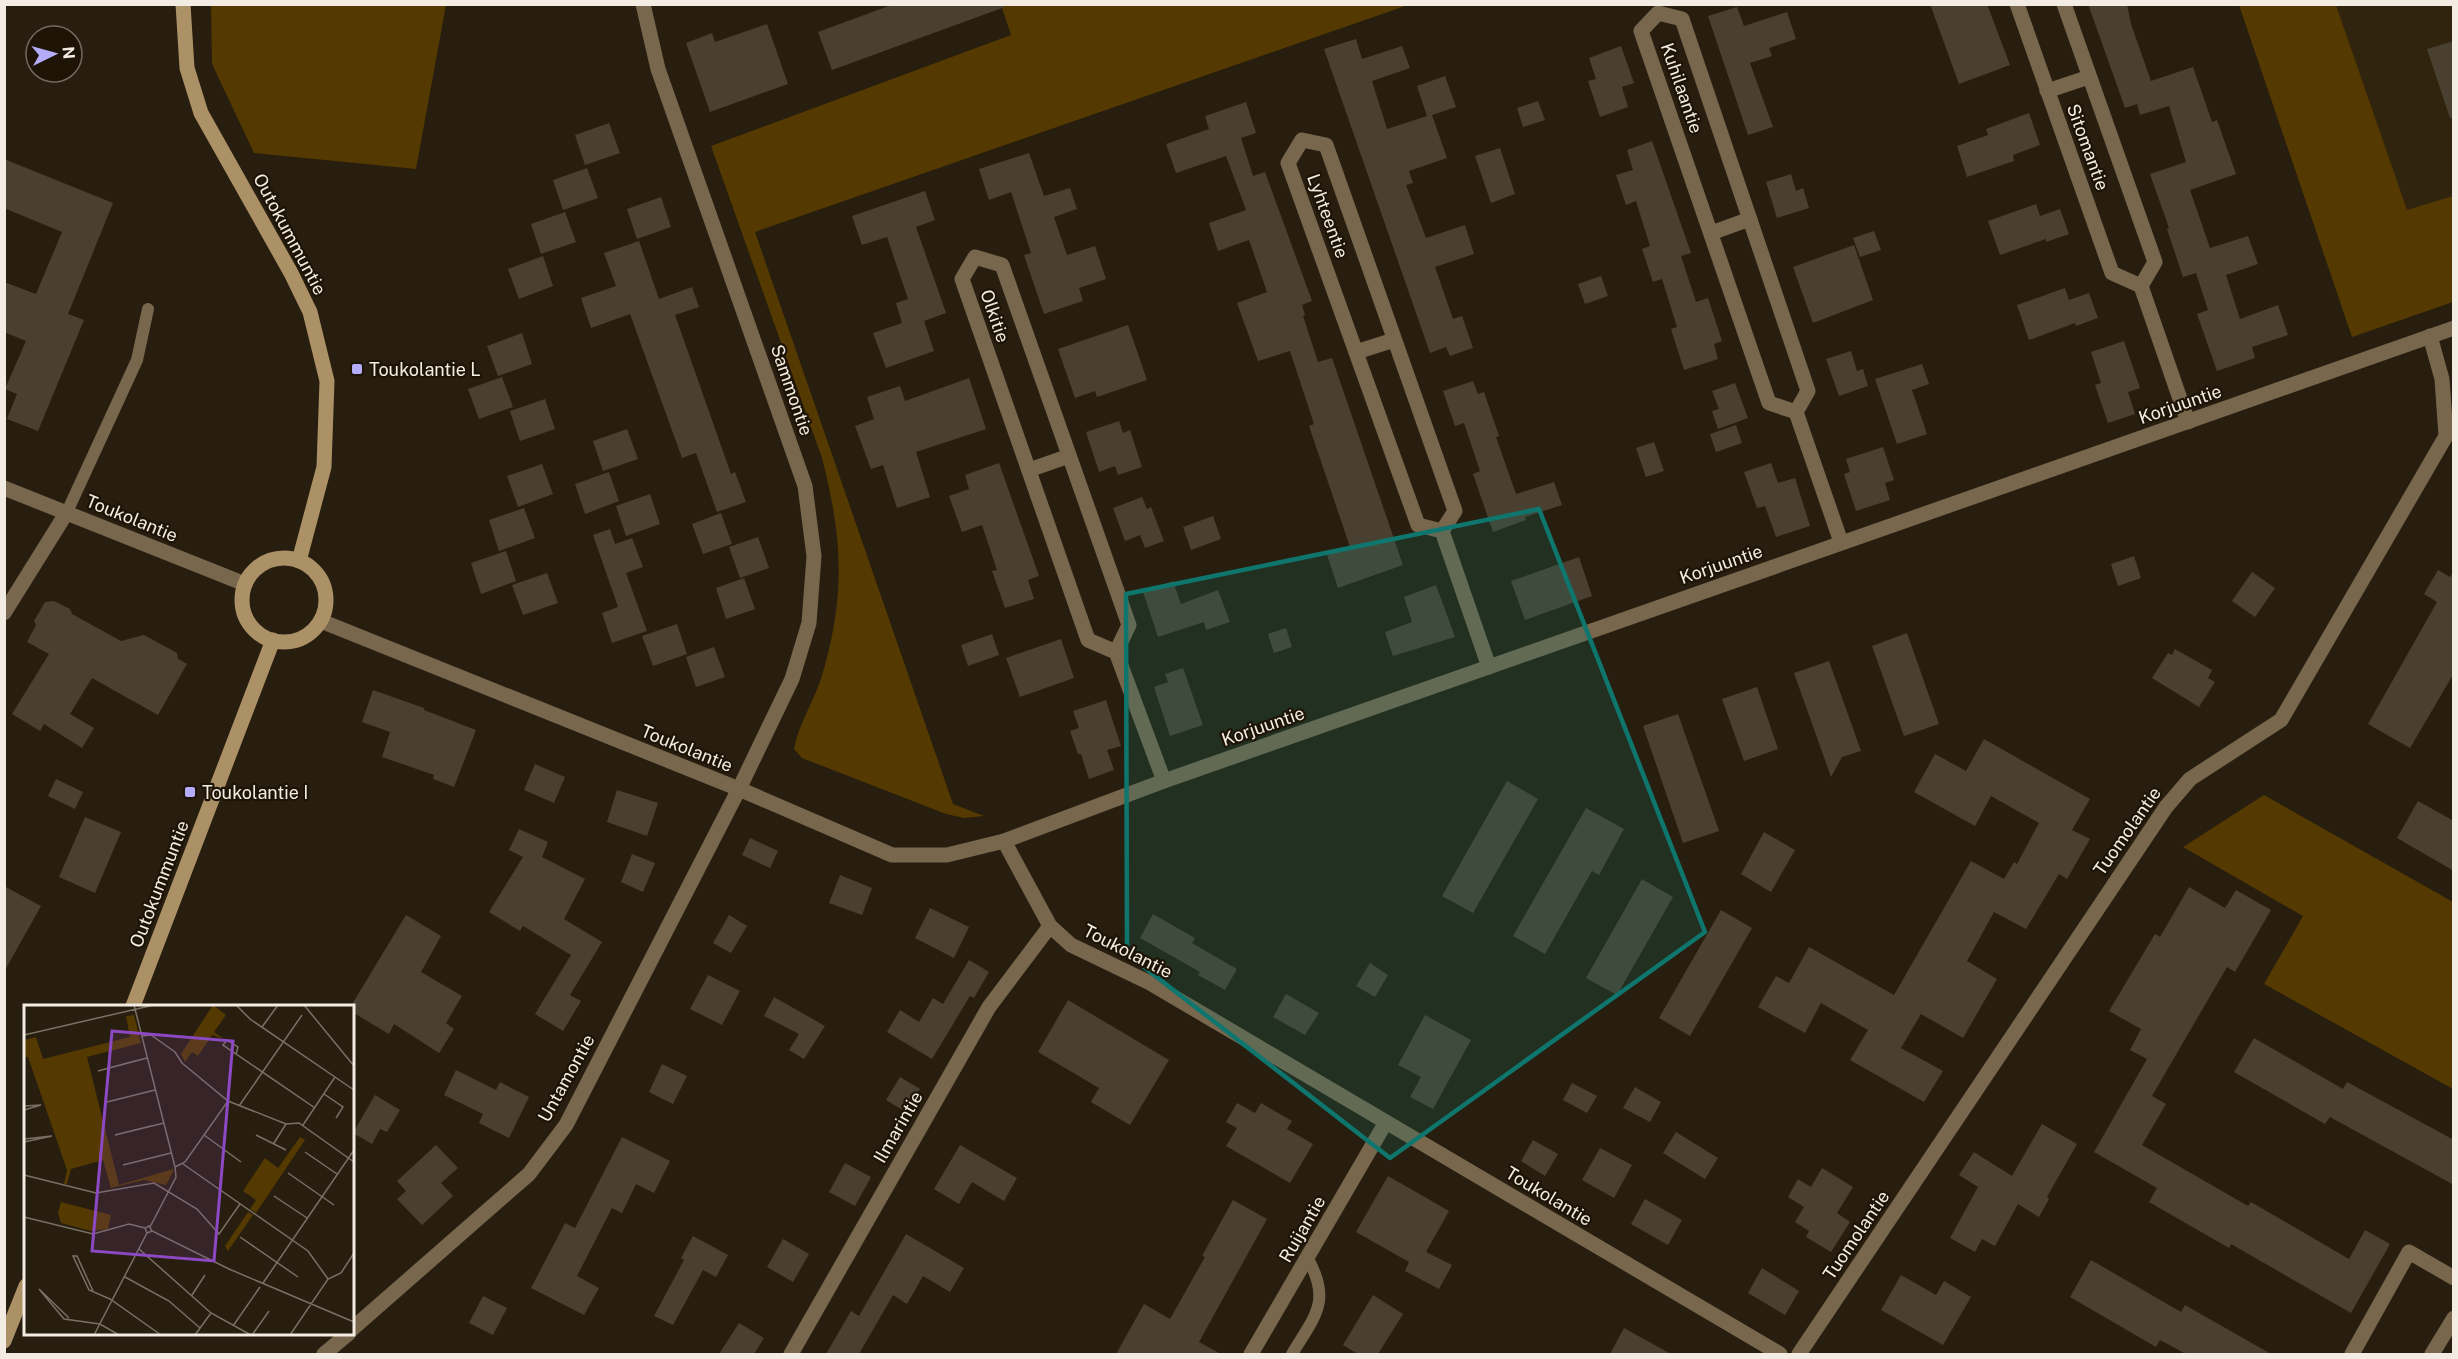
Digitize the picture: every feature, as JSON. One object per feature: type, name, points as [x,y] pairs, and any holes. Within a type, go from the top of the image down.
[{"type":"main road","name":"Outokummuntie","points":[[183,4],[187,68],[201,113],[291,273],[310,312],[327,381],[324,467],[299,561]]},
{"type":"main road","points":[[286,558],[299,561],[311,568],[323,586],[326,607],[321,621],[312,632],[300,639],[287,642],[273,640],[260,634],[247,618],[242,598],[245,584],[252,573],[273,559],[286,558]]},
{"type":"main road","name":"Outokummuntie","points":[[133,1005],[273,640]]},
{"type":"main road","points":[[4,1341],[24,1291]]},
{"type":"street","name":"Sammontie","points":[[643,4],[658,69],[805,486],[814,556],[809,623],[795,668],[739,789]]},
{"type":"street","name":"Sitomantie","points":[[2017,4],[2112,273],[2141,286],[2155,262],[2064,4]]},
{"type":"street","name":"Kuhilaantie","points":[[1658,13],[1682,19],[1750,219],[1808,391],[1796,412],[1769,403],[1641,31],[1658,13]]},
{"type":"street","points":[[2048,91],[2089,77]]},
{"type":"street","name":"Lyhteentie","points":[[1302,140],[1326,145],[1394,340],[1455,511],[1442,531],[1418,525],[1356,352],[1288,162],[1302,140]]},
{"type":"street","points":[[1711,233],[1750,219]]},
{"type":"street","name":"Olkitie","points":[[975,257],[1002,265],[1069,456],[1129,625],[1116,652],[1088,640],[962,279],[975,257]]},
{"type":"street","points":[[2141,286],[2188,423]]},
{"type":"street","name":"Korjuuntie","points":[[1004,841],[1164,781],[2454,328]]},
{"type":"street","name":"Tuomolantie","points":[[1799,1354],[2166,807],[2190,779],[2281,720],[2446,436],[2442,379],[2430,336]]},
{"type":"street","points":[[1356,352],[1394,340]]},
{"type":"street","points":[[1796,412],[1841,542]]},
{"type":"street","points":[[1029,470],[1069,456]]},
{"type":"street","name":"Toukolantie","points":[[4,488],[245,584]]},
{"type":"street","points":[[4,613],[67,512]]},
{"type":"street","points":[[1442,531],[1489,667]]},
{"type":"street","name":"Toukolantie","points":[[321,621],[739,789],[892,855],[947,855],[1004,841],[1050,926],[1071,945],[1150,983],[1780,1354]]},
{"type":"street","points":[[1116,652],[1164,781]]},
{"type":"street","name":"Untamontie","points":[[354,1327],[529,1174],[566,1125],[739,789]]},
{"type":"street","name":"Ilmarintie","points":[[790,1354],[989,1007],[1050,926]]},
{"type":"street","name":"Ruijantie","points":[[1251,1354],[1386,1122]]},
{"type":"street","points":[[2352,1354],[2409,1252],[2454,1278]]},
{"type":"street","points":[[2432,1354],[2454,1318]]},
{"type":"street","points":[[324,1354],[347,1335]]},
{"type":"lane","points":[[67,512],[137,360],[148,309]]},
{"type":"lane","points":[[1292,1354],[1320,1308],[1318,1277],[1308,1259]]},
{"type":"highlighted area","points":[[1539,509],[1705,932],[1390,1158],[1127,954],[1126,594]]},
{"type":"shaded area","points":[[211,5],[446,5],[416,169],[254,153],[212,64]]},
{"type":"shaded area","points":[[1001,5],[1408,5],[755,232],[953,804],[984,816],[964,818],[946,814],[802,758],[794,749],[823,672],[835,616],[839,565],[834,513],[822,458],[711,146],[1011,35]]},
{"type":"shaded area","points":[[2239,5],[2336,5],[2407,210],[2453,196],[2453,302],[2352,337]]},
{"type":"shaded area","points":[[2336,5],[2453,5],[2453,196],[2407,211]]},
{"type":"shaded area","points":[[2264,795],[2453,902],[2453,1089],[2264,984],[2303,916],[2183,847]]},
{"type":"building","points":[[894,4],[1005,4],[1005,7],[832,70],[818,32]]},
{"type":"building","points":[[1930,4],[1987,4],[2010,65],[1959,84]]},
{"type":"building","points":[[2088,4],[2127,4],[2131,24],[2151,81],[2193,67],[2212,122],[2217,120],[2236,174],[2190,190],[2210,248],[2248,236],[2258,264],[2226,275],[2240,319],[2278,305],[2288,335],[2252,347],[2255,358],[2217,371],[2197,314],[2208,310],[2196,273],[2183,277],[2150,174],[2186,162],[2169,106],[2140,115],[2137,104],[2125,108]]},
{"type":"building","points":[[1737,7],[1744,26],[1787,12],[1796,39],[1769,48],[1772,56],[1750,63],[1773,127],[1748,135],[1708,16]]},
{"type":"building","points":[[767,24],[788,84],[710,112],[686,43],[712,33],[715,42]]},
{"type":"building","points":[[1356,39],[1362,59],[1402,46],[1410,68],[1372,81],[1387,129],[1427,116],[1417,86],[1445,76],[1456,107],[1432,115],[1447,158],[1409,171],[1413,183],[1406,185],[1426,238],[1465,225],[1474,254],[1435,267],[1453,319],[1462,316],[1473,348],[1450,356],[1446,347],[1430,353],[1324,49]]},
{"type":"building","points":[[2454,41],[2454,118],[2450,118],[2427,49]]},
{"type":"building","points":[[1621,46],[1634,83],[1622,87],[1628,107],[1600,117],[1588,81],[1596,79],[1589,58]]},
{"type":"building","points":[[1538,101],[1545,120],[1523,127],[1517,108]]},
{"type":"building","points":[[1246,102],[1256,133],[1241,138],[1253,176],[1265,172],[1312,301],[1302,305],[1305,315],[1303,316],[1318,362],[1332,358],[1403,565],[1338,588],[1327,555],[1350,547],[1309,426],[1314,424],[1290,351],[1258,361],[1237,303],[1267,292],[1249,240],[1218,251],[1209,223],[1246,210],[1226,156],[1176,173],[1166,144],[1209,129],[1205,116]]},
{"type":"building","points":[[2029,113],[2040,145],[2013,155],[2014,161],[1967,177],[1957,146],[1988,135],[1986,129]]},
{"type":"building","points":[[609,123],[620,153],[585,165],[575,135]]},
{"type":"building","points":[[1652,141],[1691,253],[1681,256],[1696,302],[1708,298],[1722,341],[1714,344],[1718,359],[1684,370],[1671,329],[1677,327],[1662,279],[1653,282],[1642,249],[1650,246],[1636,201],[1626,205],[1616,175],[1633,170],[1627,150]]},
{"type":"building","points":[[1500,148],[1515,194],[1491,203],[1475,156]]},
{"type":"building","points":[[1029,153],[1044,196],[1070,188],[1077,209],[1054,217],[1067,255],[1095,246],[1106,279],[1079,288],[1083,301],[1044,314],[1024,255],[1031,253],[1011,192],[989,200],[979,169]]},
{"type":"building","points":[[4,159],[113,203],[68,314],[84,320],[38,431],[7,419],[17,394],[5,389],[26,341],[4,332],[4,282],[36,294],[62,232],[4,208]]},
{"type":"building","points":[[587,168],[598,198],[563,210],[553,180]]},
{"type":"building","points":[[1791,174],[1796,191],[1803,188],[1809,208],[1777,218],[1766,182]]},
{"type":"building","points":[[925,191],[935,220],[916,227],[946,313],[924,321],[934,351],[886,368],[873,333],[902,323],[896,303],[908,299],[887,237],[862,245],[852,216]]},
{"type":"building","points":[[661,197],[671,227],[637,239],[627,209]]},
{"type":"building","points":[[2036,204],[2040,216],[2060,209],[2069,234],[2046,242],[2046,239],[2000,255],[1988,221]]},
{"type":"building","points":[[565,212],[576,242],[541,254],[531,224]]},
{"type":"building","points":[[1874,231],[1881,250],[1860,257],[1853,238]]},
{"type":"building","points":[[639,241],[659,299],[692,287],[699,307],[675,315],[731,474],[735,472],[746,502],[717,512],[696,453],[682,458],[630,314],[591,328],[581,298],[616,286],[604,253]]},
{"type":"building","points":[[1854,245],[1873,300],[1813,323],[1793,267]]},
{"type":"building","points":[[543,256],[553,286],[519,299],[508,269]]},
{"type":"building","points":[[1601,276],[1608,296],[1585,304],[1578,284]]},
{"type":"building","points":[[2065,288],[2069,300],[2089,293],[2098,318],[2076,326],[2075,323],[2029,340],[2017,305]]},
{"type":"building","points":[[1128,325],[1147,380],[1097,397],[1095,391],[1075,398],[1058,349]]},
{"type":"building","points":[[522,333],[532,364],[498,376],[487,346]]},
{"type":"building","points":[[2124,341],[2140,388],[2128,392],[2135,414],[2108,423],[2095,385],[2101,383],[2091,352]]},
{"type":"building","points":[[1851,351],[1857,371],[1863,369],[1868,386],[1839,396],[1826,359]]},
{"type":"building","points":[[1922,364],[1929,384],[1912,390],[1927,434],[1897,444],[1875,379]]},
{"type":"building","points":[[502,377],[513,407],[479,419],[468,389]]},
{"type":"building","points":[[969,378],[986,429],[916,452],[930,497],[897,508],[883,465],[871,469],[855,426],[874,419],[867,397],[900,386],[905,401]]},
{"type":"building","points":[[1473,381],[1478,394],[1484,392],[1499,436],[1496,437],[1516,494],[1554,482],[1562,505],[1525,517],[1526,520],[1493,532],[1473,474],[1480,471],[1464,423],[1455,426],[1443,391]]},
{"type":"building","points":[[1735,383],[1748,418],[1718,429],[1712,411],[1719,409],[1712,391]]},
{"type":"building","points":[[545,399],[555,429],[520,441],[510,411]]},
{"type":"building","points":[[1119,421],[1123,433],[1130,430],[1142,467],[1118,475],[1115,466],[1099,472],[1086,432]]},
{"type":"building","points":[[1736,425],[1742,443],[1716,452],[1710,434]]},
{"type":"building","points":[[627,429],[638,459],[603,471],[593,441]]},
{"type":"building","points":[[1654,442],[1664,471],[1646,477],[1636,448]]},
{"type":"building","points":[[1883,447],[1894,480],[1885,483],[1890,500],[1856,511],[1844,474],[1850,472],[1846,459]]},
{"type":"building","points":[[999,463],[1039,576],[1028,580],[1034,599],[1005,608],[992,571],[997,570],[982,525],[962,532],[949,496],[969,489],[965,475]]},
{"type":"building","points":[[1771,463],[1778,483],[1795,478],[1810,526],[1776,537],[1765,506],[1757,508],[1744,472]]},
{"type":"building","points":[[542,464],[553,494],[518,507],[507,476]]},
{"type":"building","points":[[609,472],[619,501],[585,514],[575,484]]},
{"type":"building","points":[[650,494],[660,524],[626,536],[616,506]]},
{"type":"building","points":[[1142,497],[1147,509],[1151,507],[1164,541],[1145,548],[1140,535],[1125,541],[1113,508]]},
{"type":"building","points":[[524,508],[535,538],[499,551],[489,520]]},
{"type":"building","points":[[721,513],[732,544],[703,554],[692,524]]},
{"type":"building","points":[[1213,516],[1221,539],[1191,550],[1183,527]]},
{"type":"building","points":[[610,529],[615,544],[632,538],[643,567],[626,573],[647,631],[612,643],[602,613],[618,607],[593,535]]},
{"type":"building","points":[[758,537],[769,568],[740,578],[729,547]]},
{"type":"building","points":[[506,551],[516,581],[481,594],[471,563]]},
{"type":"building","points":[[2134,556],[2141,578],[2118,586],[2111,564]]},
{"type":"building","points":[[1579,557],[1592,596],[1525,620],[1511,581]]},
{"type":"building","points":[[2438,570],[2450,577],[2454,571],[2454,673],[2410,748],[2368,724],[2437,602],[2424,594]]},
{"type":"building","points":[[2252,572],[2275,588],[2255,617],[2232,601]]},
{"type":"building","points":[[547,573],[558,603],[523,615],[512,585]]},
{"type":"building","points":[[744,578],[755,609],[726,619],[716,588]]},
{"type":"building","points":[[1173,581],[1181,604],[1218,590],[1230,622],[1206,630],[1204,622],[1158,637],[1143,592]]},
{"type":"building","points":[[1436,585],[1455,637],[1393,656],[1385,632],[1412,622],[1404,597]]},
{"type":"building","points":[[54,601],[70,609],[72,614],[121,641],[144,635],[177,653],[178,659],[187,664],[158,715],[92,678],[70,714],[94,728],[82,748],[44,724],[40,731],[12,714],[49,654],[27,642],[36,625],[34,621],[45,602]]},
{"type":"building","points":[[677,624],[687,654],[653,666],[642,636]]},
{"type":"building","points":[[1286,628],[1292,647],[1274,653],[1268,634]]},
{"type":"building","points":[[1907,633],[1939,724],[1904,736],[1872,646]]},
{"type":"building","points":[[992,634],[999,655],[968,666],[961,645]]},
{"type":"building","points":[[1061,639],[1074,678],[1020,697],[1006,658]]},
{"type":"building","points":[[714,647],[725,677],[696,687],[686,657]]},
{"type":"building","points":[[2175,649],[2212,670],[2208,678],[2215,682],[2199,707],[2152,678],[2168,653],[2172,655]]},
{"type":"building","points":[[1829,661],[1861,751],[1842,757],[1831,777],[1794,673]]},
{"type":"building","points":[[1183,668],[1203,725],[1170,736],[1154,687],[1168,682],[1165,674]]},
{"type":"building","points":[[1757,687],[1778,749],[1744,761],[1722,699]]},
{"type":"building","points":[[373,690],[476,730],[454,787],[433,779],[434,775],[382,757],[390,732],[362,722]]},
{"type":"building","points":[[1106,700],[1121,746],[1107,750],[1114,770],[1089,779],[1070,731],[1079,728],[1073,711]]},
{"type":"building","points":[[1678,714],[1719,831],[1683,843],[1643,726]]},
{"type":"building","points":[[1984,739],[2090,799],[2072,830],[2090,839],[2067,879],[2059,874],[2026,929],[1994,912],[1967,961],[1997,979],[1963,1038],[1921,1014],[1901,1048],[1943,1071],[1924,1102],[1850,1060],[1868,1030],[1821,1003],[1805,1033],[1758,1007],[1776,976],[1789,983],[1809,947],[1894,995],[1971,861],[2004,879],[2014,862],[2017,864],[2039,823],[1991,796],[1975,826],[1914,792],[1935,754],[1966,771]]},
{"type":"building","points":[[535,764],[565,777],[554,803],[524,790]]},
{"type":"building","points":[[56,779],[83,792],[75,809],[48,796]]},
{"type":"building","points":[[1507,781],[1538,799],[1473,913],[1442,896]]},
{"type":"building","points":[[617,790],[658,803],[647,836],[607,822]]},
{"type":"building","points":[[2418,801],[2454,821],[2454,871],[2397,838]]},
{"type":"building","points":[[1586,808],[1624,829],[1599,875],[1592,871],[1545,954],[1513,936]]},
{"type":"building","points":[[85,817],[121,832],[95,893],[59,877]]},
{"type":"building","points":[[519,829],[548,842],[542,857],[585,879],[564,919],[602,942],[570,995],[581,1001],[563,1031],[535,1014],[571,955],[523,926],[520,931],[489,912],[523,857],[509,850]]},
{"type":"building","points":[[1764,832],[1795,850],[1771,892],[1741,874]]},
{"type":"building","points":[[750,838],[778,851],[770,868],[742,855]]},
{"type":"building","points":[[632,854],[655,863],[643,892],[621,882]]},
{"type":"building","points":[[840,875],[872,888],[862,915],[829,903]]},
{"type":"building","points":[[1642,879],[1673,897],[1617,995],[1586,978]]},
{"type":"building","points":[[4,886],[41,906],[4,972]]},
{"type":"building","points":[[2189,887],[2225,908],[2236,890],[2271,910],[2235,972],[2227,967],[2152,1096],[2166,1104],[2142,1145],[2248,1206],[2251,1202],[2349,1259],[2365,1230],[2390,1244],[2351,1313],[2231,1244],[2229,1248],[2149,1202],[2157,1188],[2094,1152],[2147,1059],[2130,1050],[2141,1029],[2109,1011],[2155,934],[2160,937]]},
{"type":"building","points":[[930,908],[969,927],[954,958],[915,938]]},
{"type":"building","points":[[1721,910],[1752,928],[1690,1036],[1659,1018]]},
{"type":"building","points":[[1153,914],[1195,938],[1192,943],[1237,969],[1225,990],[1198,975],[1200,972],[1140,938]]},
{"type":"building","points":[[406,915],[441,936],[421,972],[462,996],[446,1023],[454,1029],[439,1053],[394,1024],[389,1034],[354,1013],[354,1005],[352,1005]]},
{"type":"building","points":[[729,915],[747,926],[731,953],[713,943]]},
{"type":"building","points":[[969,960],[989,972],[974,998],[970,996],[932,1059],[887,1032],[900,1010],[919,1022],[933,998],[943,1004]]},
{"type":"building","points":[[1370,963],[1388,975],[1375,997],[1356,986]]},
{"type":"building","points":[[708,975],[740,991],[722,1025],[690,1009]]},
{"type":"building","points":[[1286,994],[1319,1013],[1305,1035],[1273,1017]]},
{"type":"building","points":[[774,997],[825,1026],[804,1059],[789,1050],[799,1034],[764,1016]]},
{"type":"building","points":[[1068,1000],[1169,1060],[1130,1125],[1091,1102],[1099,1088],[1038,1052]]},
{"type":"building","points":[[1425,1015],[1471,1040],[1433,1109],[1410,1097],[1421,1077],[1398,1065]]},
{"type":"building","points":[[2254,1038],[2343,1089],[2347,1082],[2454,1140],[2454,1185],[2330,1117],[2325,1124],[2234,1072]]},
{"type":"building","points":[[662,1064],[687,1076],[673,1104],[649,1092]]},
{"type":"building","points":[[456,1070],[496,1090],[500,1082],[529,1097],[509,1138],[479,1123],[483,1114],[444,1095]]},
{"type":"building","points":[[900,1077],[920,1089],[906,1112],[886,1100]]},
{"type":"building","points":[[1572,1083],[1597,1096],[1587,1113],[1563,1100]]},
{"type":"building","points":[[1635,1087],[1661,1102],[1650,1122],[1623,1108]]},
{"type":"building","points":[[375,1095],[400,1110],[387,1132],[380,1129],[372,1144],[354,1134]]},
{"type":"building","points":[[1237,1103],[1255,1113],[1261,1103],[1292,1121],[1287,1129],[1313,1144],[1290,1183],[1226,1146],[1237,1128],[1226,1122]]},
{"type":"building","points":[[2042,1124],[2077,1144],[2047,1197],[2049,1199],[2039,1217],[2018,1204],[1995,1246],[1982,1239],[1975,1252],[1950,1238],[1978,1187],[1959,1175],[1974,1152],[2012,1176]]},
{"type":"building","points":[[1676,1132],[1718,1158],[1705,1179],[1663,1153]]},
{"type":"building","points":[[622,1137],[670,1161],[654,1193],[636,1184],[622,1213],[612,1208],[577,1276],[599,1288],[584,1315],[531,1288],[565,1223],[575,1228]]},
{"type":"building","points":[[1533,1140],[1558,1154],[1545,1176],[1521,1161]]},
{"type":"building","points":[[436,1145],[458,1168],[441,1183],[453,1196],[422,1225],[397,1199],[406,1191],[397,1181]]},
{"type":"building","points":[[960,1145],[1017,1178],[1004,1201],[972,1182],[959,1204],[934,1189]]},
{"type":"building","points":[[1600,1148],[1632,1165],[1614,1198],[1582,1180]]},
{"type":"building","points":[[845,1163],[871,1177],[855,1206],[829,1192]]},
{"type":"building","points":[[1822,1168],[1853,1187],[1837,1213],[1850,1222],[1831,1252],[1806,1237],[1809,1231],[1795,1222],[1804,1207],[1788,1197],[1798,1179],[1811,1187]]},
{"type":"building","points":[[1388,1176],[1449,1211],[1426,1252],[1452,1265],[1439,1289],[1405,1271],[1409,1262],[1356,1232]]},
{"type":"building","points":[[1645,1199],[1682,1220],[1668,1245],[1631,1224]]},
{"type":"building","points":[[1233,1200],[1267,1219],[1199,1342],[1221,1354],[1116,1354],[1144,1304],[1170,1319],[1205,1257],[1202,1256]]},
{"type":"building","points":[[906,1234],[964,1268],[950,1292],[923,1276],[907,1304],[893,1295],[859,1354],[826,1354],[851,1311],[859,1316]]},
{"type":"building","points":[[693,1236],[728,1255],[716,1277],[703,1270],[673,1325],[654,1316],[684,1260],[681,1258]]},
{"type":"building","points":[[783,1239],[809,1254],[793,1282],[767,1267]]},
{"type":"building","points":[[2091,1260],[2181,1312],[2185,1305],[2271,1354],[2186,1354],[2160,1340],[2156,1347],[2070,1297]]},
{"type":"building","points":[[1762,1268],[1799,1291],[1785,1315],[1748,1293]]},
{"type":"building","points":[[1901,1275],[1936,1295],[1944,1281],[1971,1297],[1943,1345],[1881,1310]]},
{"type":"building","points":[[1373,1295],[1403,1314],[1378,1354],[1358,1354],[1343,1345]]},
{"type":"building","points":[[483,1296],[507,1308],[493,1335],[469,1323]]},
{"type":"building","points":[[739,1323],[764,1338],[754,1354],[719,1354]]},
{"type":"building","points":[[1624,1328],[1671,1354],[1610,1354]]},
{"type":"place","name":"Toukolantie L","points":[[357,369]]},
{"type":"place","name":"Toukolantie I","points":[[190,792]]}]
